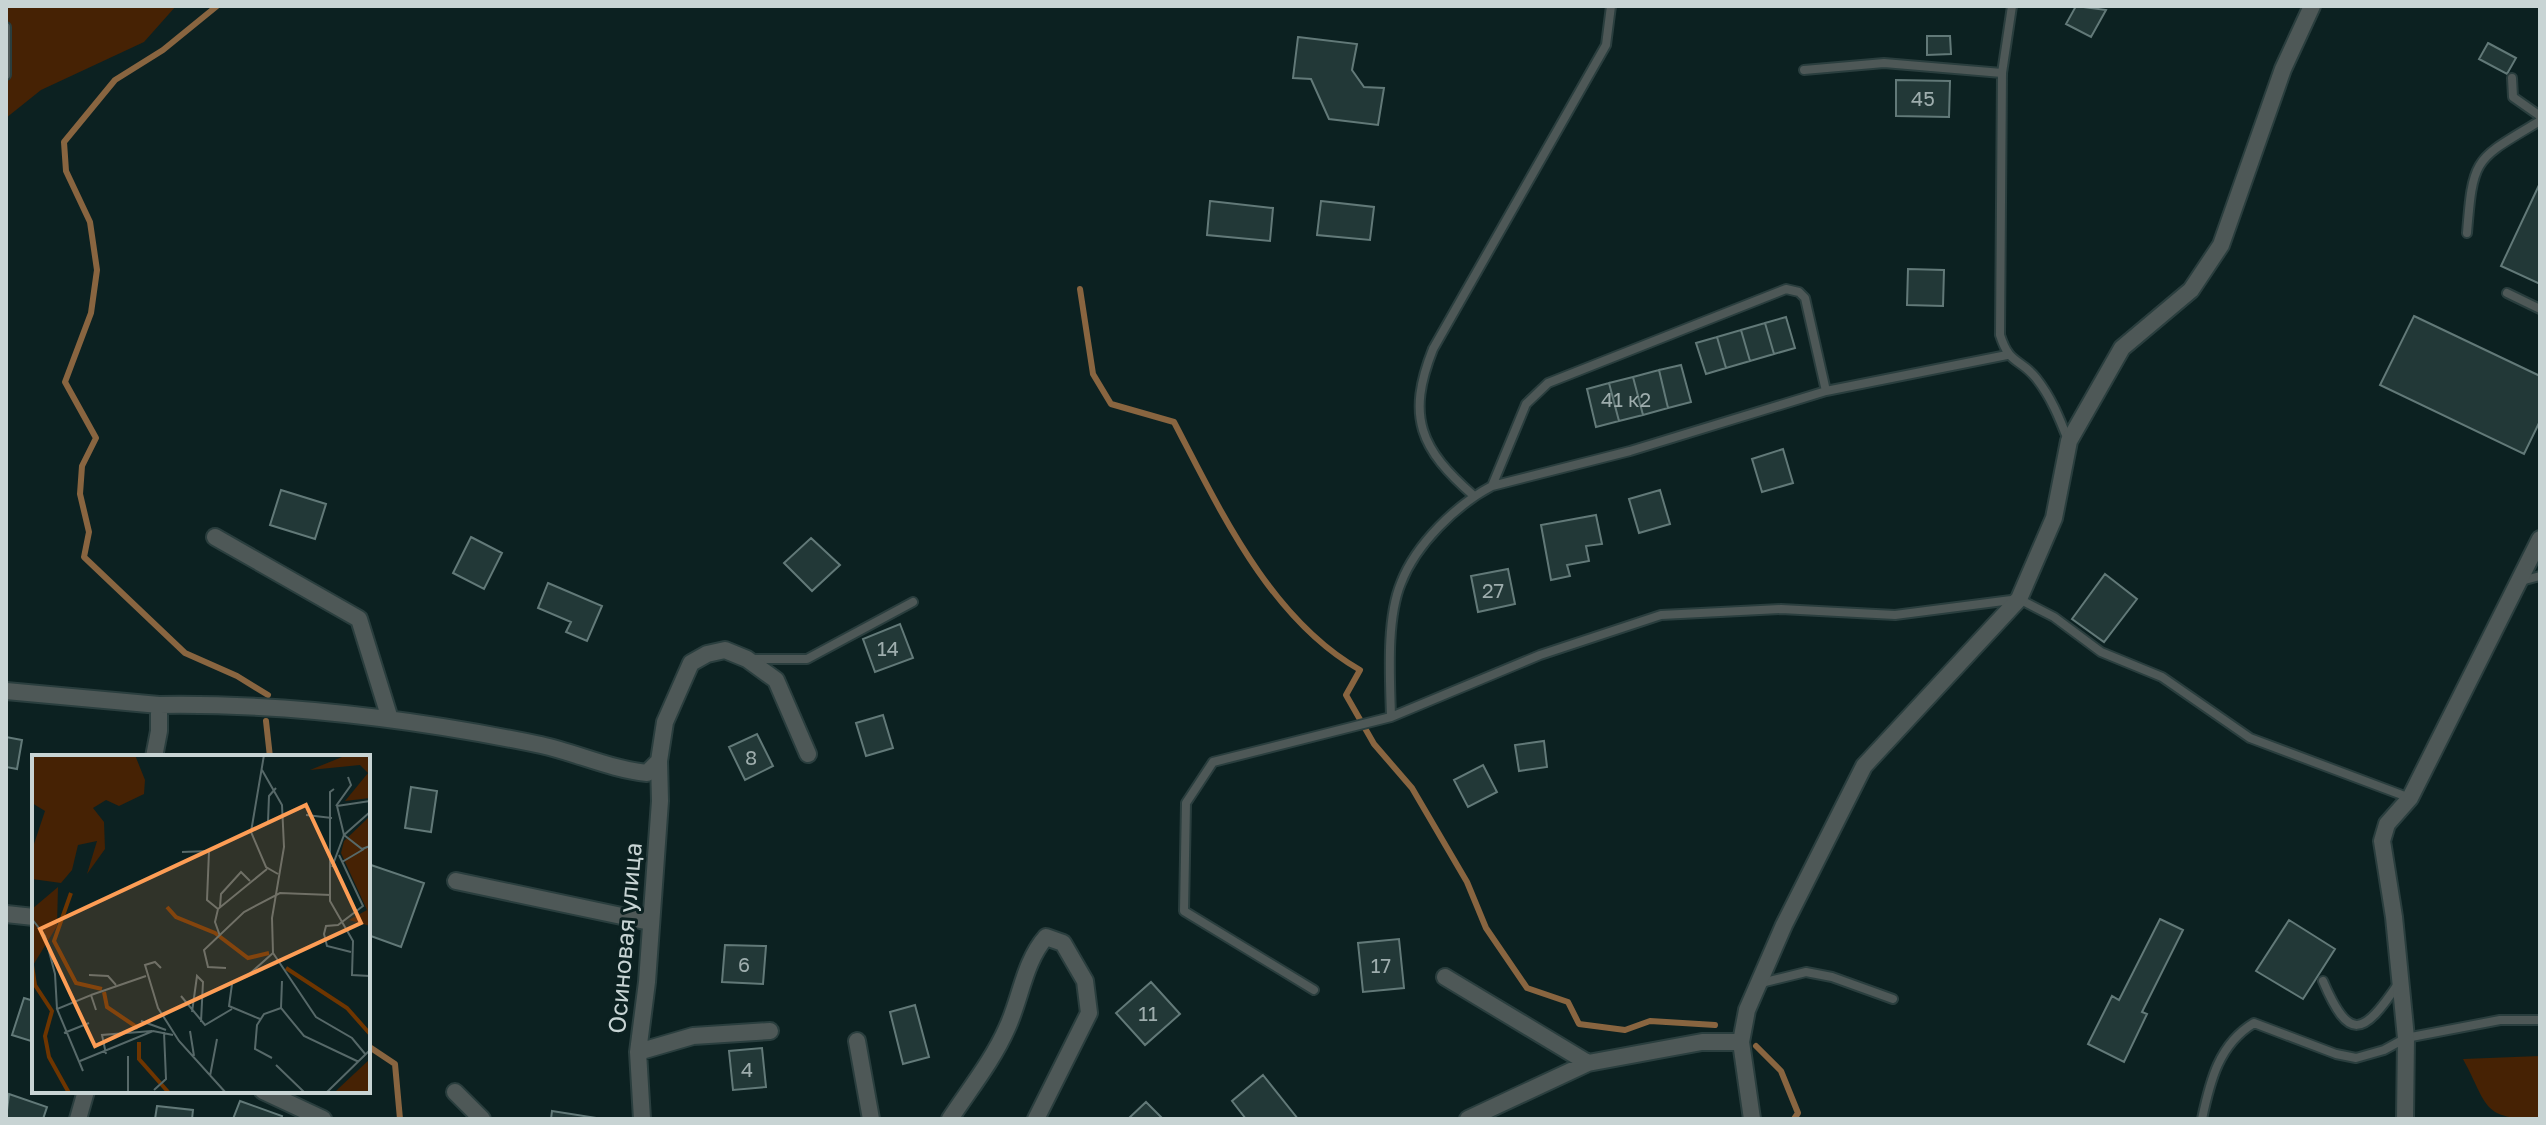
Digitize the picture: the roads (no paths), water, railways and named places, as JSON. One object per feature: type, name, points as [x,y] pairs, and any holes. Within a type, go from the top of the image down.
[{"type":"street","points":[[1752,1119],[1741,1042],[1747,1010],[1784,925],[1864,766],[2019,599],[2054,518],[2069,441],[2122,348],[2191,290],[2221,245],[2283,69],[2312,6]]},
{"type":"street","points":[[215,537],[359,619],[390,719]]},
{"type":"street","points":[[2405,1119],[2406,1038],[2382,841],[2387,824],[2410,798],[2540,539]]},
{"type":"street","name":"Осиновая улица","points":[[642,1119],[638,1052],[647,982],[660,801],[659,761],[665,722],[691,663],[707,654],[725,650],[747,659]]},
{"type":"street","points":[[747,659],[776,680],[808,754]]},
{"type":"street","points":[[6,691],[159,705],[238,704],[390,719],[544,746],[626,771],[647,773],[659,761]]},
{"type":"street","points":[[154,755],[159,705]]},
{"type":"street","points":[[456,881],[650,922]]},
{"type":"street","points":[[6,914],[32,917]]},
{"type":"street","points":[[950,1119],[1006,1030],[1024,985],[1031,953],[1046,937],[1063,943],[1085,981],[1089,1013],[1036,1119]]},
{"type":"street","points":[[1445,977],[1588,1063]]},
{"type":"street","points":[[638,1052],[693,1036],[770,1031]]},
{"type":"street","points":[[857,1041],[871,1119]]},
{"type":"street","points":[[1468,1119],[1588,1063],[1702,1042],[1741,1042]]},
{"type":"street","points":[[455,1092],[482,1119]]},
{"type":"street","points":[[78,1119],[85,1093]]},
{"type":"street","points":[[267,1093],[323,1119]]},
{"type":"lane","points":[[1474,496],[1445,471],[1426,440],[1418,404],[1419,384],[1433,349],[1606,45],[1611,6]]},
{"type":"lane","points":[[2012,6],[2002,73],[2000,335],[2007,355],[2033,374],[2053,403],[2069,441]]},
{"type":"lane","points":[[6,27],[6,75]]},
{"type":"lane","points":[[1804,70],[1884,63],[2002,73]]},
{"type":"lane","points":[[2467,233],[2471,181],[2486,153],[2540,119],[2513,97],[2512,78]]},
{"type":"lane","points":[[1492,486],[1526,404],[1548,383],[1786,289],[1799,292],[1805,298],[1826,391]]},
{"type":"lane","points":[[2507,293],[2540,309]]},
{"type":"lane","points":[[1391,717],[1389,651],[1400,584],[1429,538],[1474,496],[1492,486],[1630,451],[1826,391],[2007,355]]},
{"type":"lane","points":[[2520,582],[2540,576]]},
{"type":"lane","points":[[1314,990],[1184,911],[1186,803],[1213,762],[1391,717],[1540,655],[1661,615],[1781,609],[1895,615],[2019,599],[2054,617],[2101,652],[2162,677],[2250,738],[2410,798]]},
{"type":"lane","points":[[747,659],[807,659],[913,602]]},
{"type":"lane","points":[[1761,983],[1806,972],[1832,977],[1893,999]]},
{"type":"lane","points":[[2323,981],[2337,1014],[2346,1024],[2357,1026],[2369,1020],[2401,980]]},
{"type":"lane","points":[[2202,1119],[2211,1077],[2235,1035],[2254,1023],[2336,1054],[2356,1058],[2384,1050],[2406,1038],[2500,1020],[2540,1020]]},
{"type":"waterway","points":[[217,6],[163,50],[115,80],[64,142],[66,171],[90,222],[97,270],[91,313],[65,382],[96,438],[82,466],[80,494],[89,532],[84,557],[185,653],[237,676],[268,695]]},
{"type":"waterway","points":[[1080,289],[1093,374],[1111,404],[1174,422],[1250,560],[1299,622],[1328,648],[1360,670],[1346,695],[1374,744],[1412,788],[1467,882],[1486,928],[1527,988],[1568,1002],[1579,1024],[1625,1030],[1650,1021],[1715,1025]]},
{"type":"waterway","points":[[266,721],[270,755]]},
{"type":"waterway","points":[[1756,1046],[1781,1071],[1798,1113],[1794,1119]]},
{"type":"waterway","points":[[370,1047],[395,1064],[400,1119]]}]
